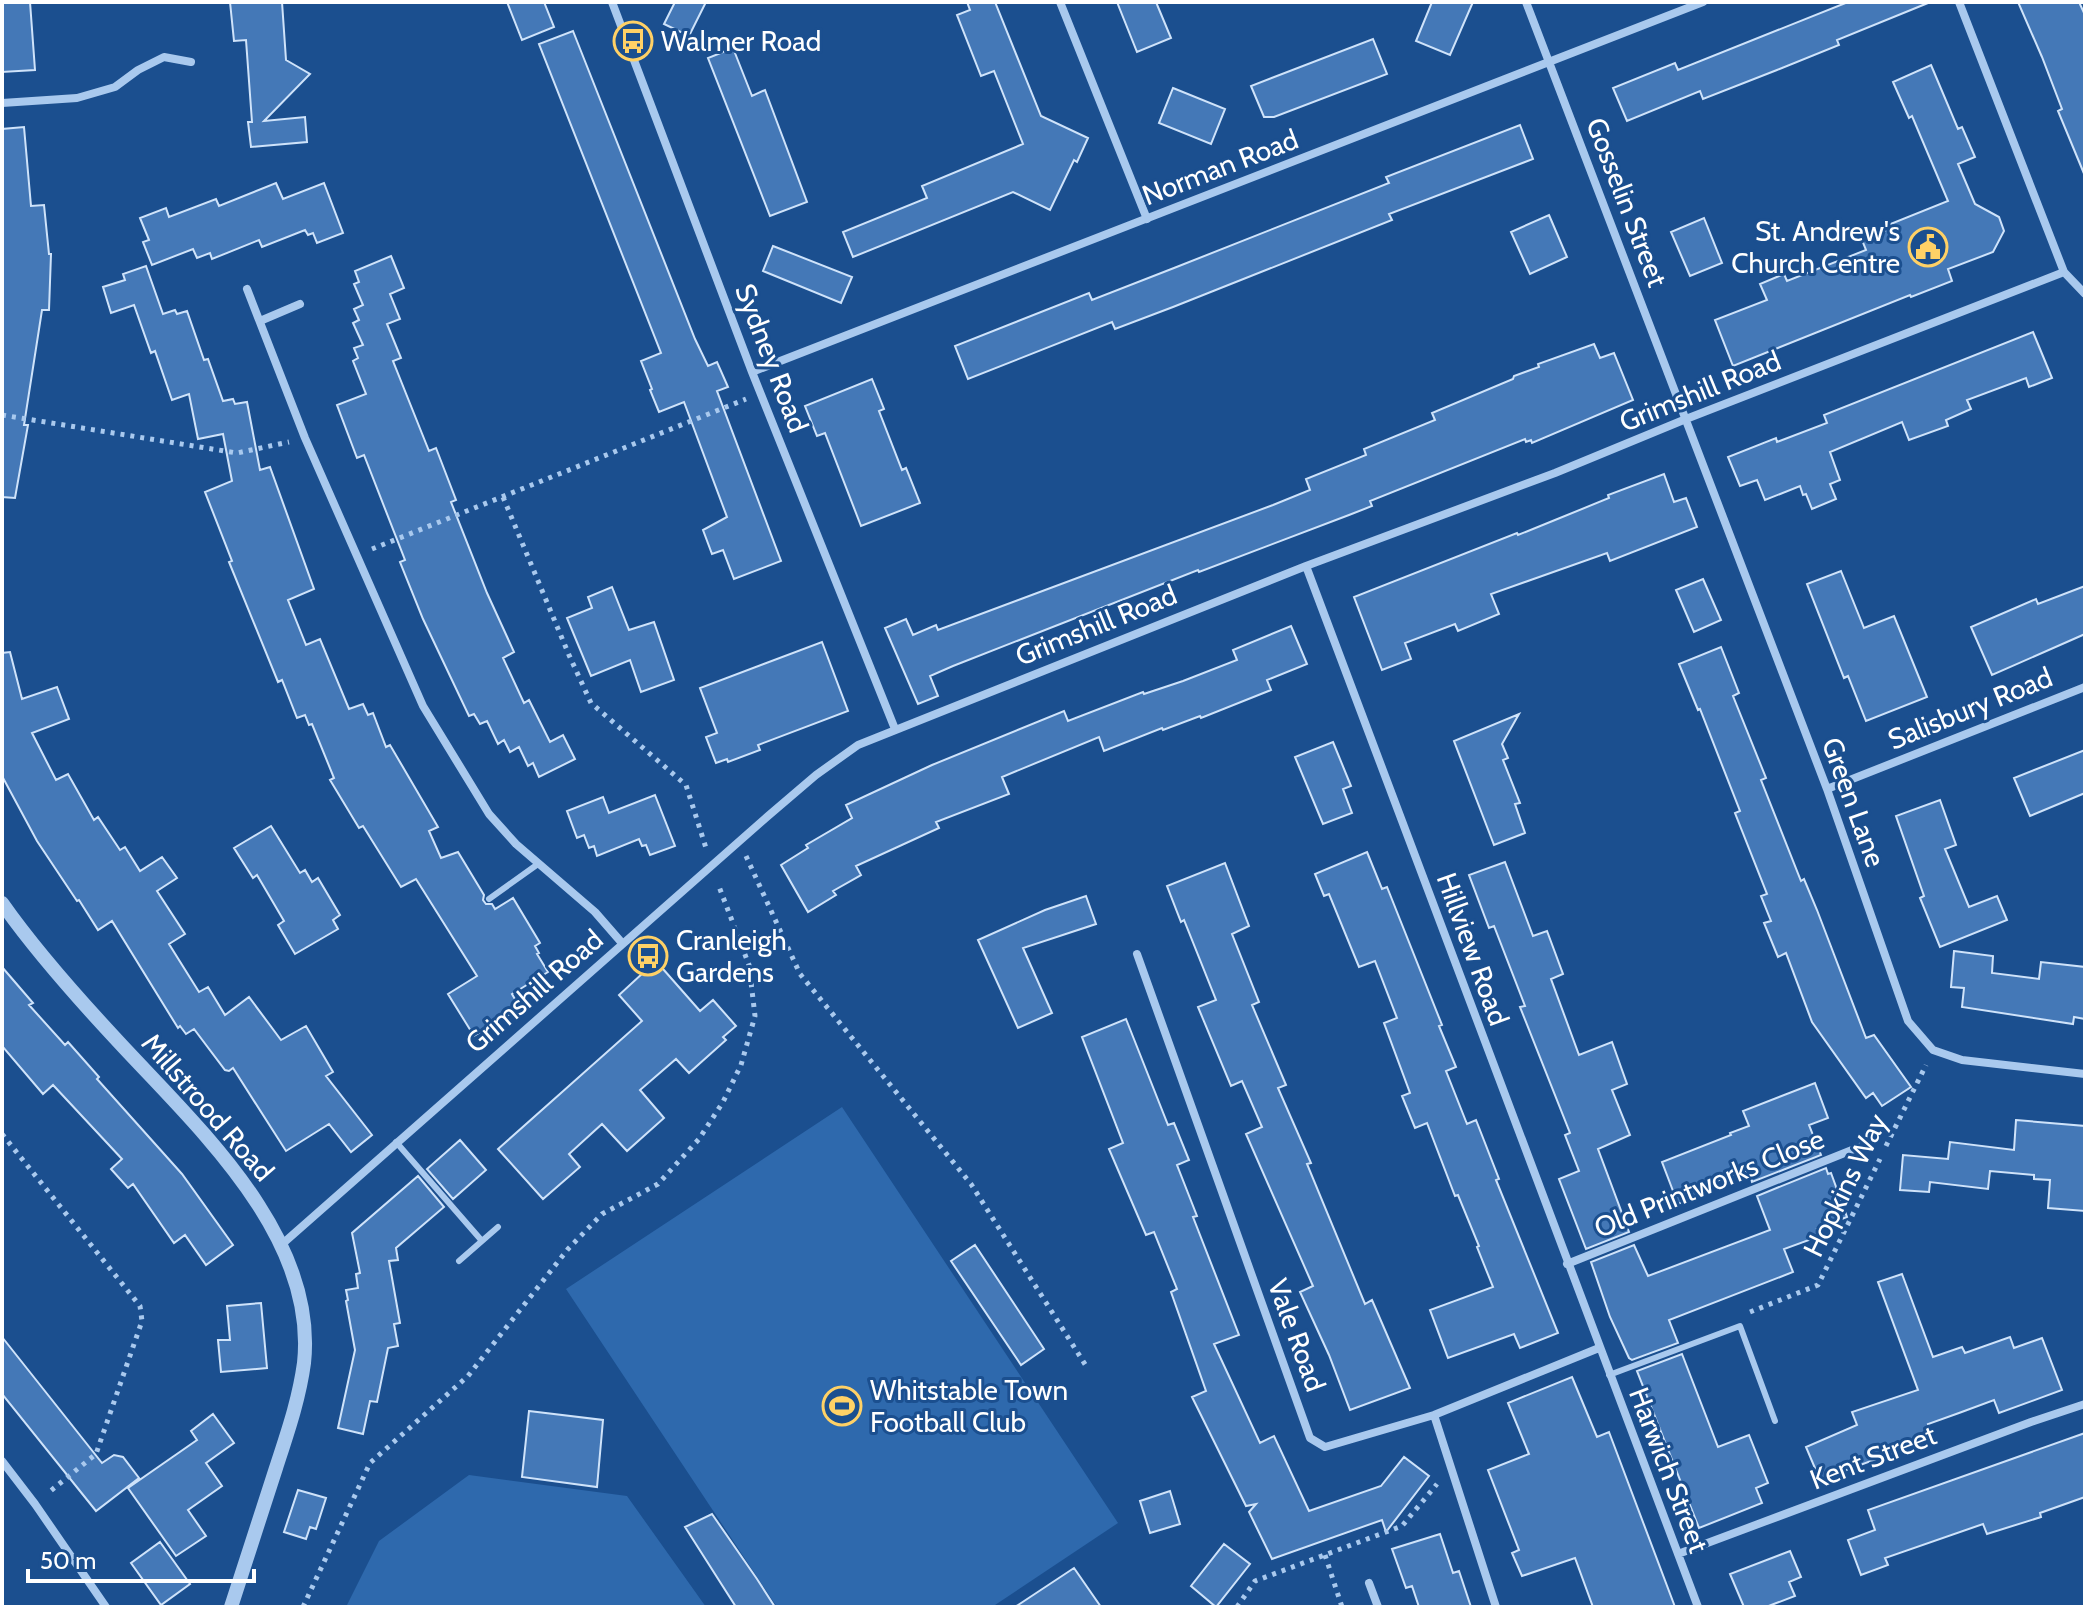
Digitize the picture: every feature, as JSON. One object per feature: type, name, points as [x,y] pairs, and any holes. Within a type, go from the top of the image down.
[{"type":"street","name":"Sydney Road","points":[[612,2],[752,372],[895,729]]},
{"type":"street","points":[[1060,2],[1147,219]]},
{"type":"street","name":"Gosselin Street","points":[[1526,2],[1686,419]]},
{"type":"street","name":"Norman Road","points":[[752,372],[1703,2]]},
{"type":"street","points":[[1959,2],[2064,272],[2085,294]]},
{"type":"street","points":[[2,103],[77,98],[115,87],[138,70],[164,57],[191,62]]},
{"type":"street","name":"Grimshill Road","points":[[280,1246],[739,841],[836,759],[858,745],[1306,566],[1555,473],[2064,272]]},
{"type":"street","points":[[247,289],[305,438],[423,706],[459,769],[489,814],[538,864],[595,912],[622,943]]},
{"type":"street","points":[[260,321],[300,304]]},
{"type":"street","name":"Green Lane","points":[[1686,419],[1827,789],[1908,1021],[1933,1050]]},
{"type":"street","name":"Hillview Road","points":[[1306,566],[1599,1348]]},
{"type":"street","name":"Salisbury Road","points":[[1827,789],[2085,687]]},
{"type":"street","name":"Millstrood Road","points":[[2,903],[21,931],[111,1034],[219,1150],[259,1206],[295,1280],[304,1324],[304,1361],[297,1403],[231,1607]]},
{"type":"street","name":"Vale Road","points":[[1137,954],[1310,1438],[1325,1447],[1434,1415],[1599,1348]]},
{"type":"street","points":[[1933,1050],[1962,1060],[2085,1074]]},
{"type":"street","name":"Old Printworks Close","points":[[1567,1264],[1867,1144]]},
{"type":"street","name":"Harwich Street","points":[[1599,1348],[1698,1607]]},
{"type":"street","name":"Kent Street","points":[[1678,1554],[2085,1404]]},
{"type":"street","points":[[1434,1415],[1496,1607]]},
{"type":"street","points":[[2,1461],[106,1607]]},
{"type":"street","points":[[1369,1583],[1378,1607]]},
{"type":"lane","points":[[489,899],[538,864]]},
{"type":"lane","points":[[396,1142],[482,1241]]},
{"type":"lane","points":[[459,1261],[498,1227]]},
{"type":"lane","points":[[1609,1375],[1740,1326],[1775,1421]]},
{"type":"path","points":[[358,555],[761,393]]},
{"type":"path","points":[[2,415],[237,453],[305,438]]},
{"type":"path","points":[[303,1607],[370,1463],[468,1376],[568,1249],[602,1214],[658,1184],[699,1139],[723,1102],[750,1042],[755,1016],[749,965],[686,785],[591,703],[503,497]]},
{"type":"path","points":[[739,841],[800,974],[971,1184],[1088,1369]]},
{"type":"path","name":"Hopkins Way","points":[[1748,1313],[1818,1285],[1933,1050]]},
{"type":"path","points":[[2,1134],[140,1306],[142,1321],[96,1454],[35,1504]]},
{"type":"path","points":[[1237,1607],[1255,1581],[1402,1526],[1450,1470]]},
{"type":"path","points":[[1325,1555],[1342,1607]]},
{"type":"shaded area","name":"Whitstable Town Football Club","points":[[842,1107],[1118,1523],[992,1607],[777,1607],[566,1289]]},
{"type":"shaded area","points":[[469,1475],[627,1496],[706,1607],[346,1607],[379,1541]]},
{"type":"building","points":[[2,2],[30,2],[35,70],[2,72]]},
{"type":"building","points":[[230,2],[282,2],[286,60],[310,74],[264,121],[305,117],[307,142],[251,147],[246,40],[234,41]]},
{"type":"building","points":[[507,2],[544,2],[554,27],[522,40]]},
{"type":"building","points":[[675,2],[706,2],[689,36],[664,24]]},
{"type":"building","points":[[967,2],[995,2],[1041,116],[1088,138],[1050,210],[1013,192],[853,257],[843,232],[927,198],[922,186],[1023,144],[994,71],[981,76],[957,15],[970,10]]},
{"type":"building","points":[[1117,2],[1156,2],[1171,38],[1137,52]]},
{"type":"building","points":[[1432,2],[1473,2],[1450,55],[1416,41]]},
{"type":"building","points":[[1848,2],[1928,3],[1837,40],[1839,45],[1777,70],[1703,99],[1700,91],[1627,121],[1613,88],[1675,63],[1678,70]]},
{"type":"building","points":[[2018,2],[2079,2],[2085,15],[2085,176],[2058,111],[2062,109],[2042,57]]},
{"type":"building","points":[[573,31],[695,339],[708,366],[717,362],[728,387],[717,391],[781,561],[734,579],[723,550],[712,554],[703,530],[727,517],[684,402],[659,412],[650,390],[641,361],[661,353],[539,44]]},
{"type":"building","points":[[1373,39],[1387,74],[1274,117],[1264,117],[1251,86]]},
{"type":"building","points":[[733,48],[752,96],[765,90],[807,202],[770,216],[708,58]]},
{"type":"building","points":[[1931,65],[1958,129],[1962,127],[1975,157],[1958,164],[1975,204],[1999,217],[2004,231],[1993,252],[1948,269],[1952,281],[1733,366],[1715,320],[1767,300],[1760,284],[1784,274],[1787,281],[1866,250],[1862,240],[1885,231],[1883,227],[1948,201],[1912,116],[1909,118],[1893,82]]},
{"type":"building","points":[[1173,88],[1225,109],[1211,144],[1159,123]]},
{"type":"building","points":[[1520,125],[1533,159],[1389,214],[1392,220],[1173,307],[1115,329],[1112,322],[968,379],[955,346],[1089,293],[1092,300],[1174,268],[1389,183],[1386,177]]},
{"type":"building","points":[[24,127],[31,206],[44,205],[51,254],[49,310],[42,310],[24,425],[28,425],[15,498],[2,497],[2,129]]},
{"type":"building","points":[[276,183],[283,199],[324,183],[343,233],[317,243],[313,233],[308,235],[305,230],[262,247],[259,240],[212,259],[210,253],[197,258],[193,249],[152,265],[143,242],[149,240],[140,218],[166,208],[169,217],[216,199],[219,206]]},
{"type":"building","points":[[1549,215],[1567,257],[1530,274],[1511,232]]},
{"type":"building","points":[[1704,218],[1722,263],[1690,276],[1671,232]]},
{"type":"building","points":[[773,246],[852,277],[841,303],[763,271]]},
{"type":"building","points":[[391,256],[404,288],[390,294],[400,319],[387,324],[401,358],[393,361],[429,451],[436,448],[456,500],[451,502],[514,652],[503,658],[524,703],[529,700],[550,742],[563,735],[575,759],[539,777],[533,763],[528,766],[519,747],[510,752],[504,740],[498,744],[487,721],[480,724],[474,714],[469,716],[400,562],[405,560],[364,455],[357,458],[337,405],[366,394],[353,361],[358,358],[354,348],[363,345],[353,323],[359,320],[354,309],[363,305],[354,284],[359,282],[355,271]]},
{"type":"building","points":[[146,266],[163,314],[175,310],[177,314],[187,311],[204,360],[208,359],[223,401],[233,399],[235,404],[247,402],[260,470],[270,467],[314,589],[288,600],[306,645],[320,639],[349,709],[363,704],[368,715],[373,713],[386,747],[390,745],[438,827],[429,831],[441,858],[458,852],[484,895],[483,900],[495,909],[513,898],[540,943],[535,946],[537,954],[548,972],[512,994],[520,1008],[474,1036],[448,994],[477,976],[416,879],[401,887],[363,826],[359,828],[330,780],[334,778],[312,724],[309,725],[305,715],[297,718],[282,680],[278,682],[229,562],[232,561],[205,492],[232,481],[223,434],[198,439],[189,394],[172,400],[155,351],[151,353],[134,305],[111,313],[103,287],[125,280],[123,274]]},
{"type":"building","points":[[2033,332],[2052,378],[2029,387],[2026,378],[1967,400],[1971,409],[1946,420],[1948,426],[1909,440],[1902,422],[1830,452],[1840,480],[1830,484],[1836,499],[1812,509],[1800,486],[1765,500],[1757,480],[1740,486],[1728,457],[1827,423],[1824,415]]},
{"type":"building","points":[[1594,344],[1600,358],[1614,353],[1633,400],[1532,443],[1525,439],[1370,501],[1372,506],[1349,515],[1198,570],[953,666],[930,676],[938,696],[918,704],[885,628],[906,619],[913,635],[936,625],[938,630],[1273,505],[1310,490],[1306,479],[1366,455],[1364,449],[1435,420],[1432,413],[1539,367],[1538,364]]},
{"type":"building","points":[[872,379],[884,409],[879,411],[902,470],[906,468],[920,503],[861,526],[825,433],[817,436],[805,406]]},
{"type":"building","points":[[1664,474],[1674,502],[1686,498],[1697,527],[1610,561],[1607,553],[1491,594],[1499,614],[1458,631],[1455,624],[1405,643],[1411,659],[1382,670],[1354,597],[1518,535]]},
{"type":"building","points":[[1841,571],[1864,628],[1894,616],[1927,697],[1866,721],[1848,676],[1844,678],[1807,584]]},
{"type":"building","points":[[1703,579],[1721,620],[1694,632],[1676,590]]},
{"type":"building","points":[[2085,586],[2085,634],[1992,675],[1971,627],[2036,599],[2038,604]]},
{"type":"building","points":[[612,587],[629,630],[654,622],[674,680],[641,692],[630,660],[591,676],[567,618],[592,608],[588,597]]},
{"type":"building","points":[[1291,626],[1307,664],[1267,680],[1271,690],[1104,751],[1099,737],[1002,777],[1009,794],[936,822],[939,828],[856,866],[861,875],[833,891],[836,895],[808,912],[781,865],[808,848],[806,845],[852,818],[846,805],[932,765],[1064,711],[1068,721],[1237,660],[1233,650]]},
{"type":"building","points":[[822,642],[848,711],[758,745],[760,750],[728,762],[727,759],[716,763],[706,737],[717,733],[700,688]]},
{"type":"building","points":[[1721,647],[1739,693],[1733,696],[1766,778],[1761,780],[1801,881],[1804,879],[1817,910],[1866,1038],[1874,1035],[1911,1087],[1882,1106],[1873,1093],[1866,1098],[1812,1022],[1786,953],[1778,957],[1764,923],[1771,921],[1761,896],[1767,894],[1735,813],[1740,811],[1679,664]]},
{"type":"building","points":[[10,652],[22,699],[57,687],[69,719],[32,733],[56,780],[68,774],[94,820],[98,817],[120,850],[125,847],[140,871],[162,857],[177,878],[157,891],[185,934],[169,944],[199,992],[208,987],[225,1015],[249,997],[281,1040],[306,1026],[333,1072],[326,1076],[372,1135],[351,1152],[329,1124],[286,1151],[233,1068],[225,1070],[194,1029],[186,1034],[180,1026],[178,1028],[112,921],[98,930],[77,901],[37,841],[2,776],[2,653]]},
{"type":"building","points":[[1519,714],[1502,744],[1508,758],[1503,760],[1520,803],[1515,804],[1525,833],[1494,845],[1454,741]]},
{"type":"building","points":[[1333,742],[1351,786],[1343,789],[1352,813],[1323,824],[1295,757]]},
{"type":"building","points":[[2085,750],[2085,793],[2030,816],[2014,778]]},
{"type":"building","points":[[655,795],[675,846],[650,855],[639,839],[597,856],[594,846],[589,848],[584,835],[577,838],[567,811],[603,797],[609,813]]},
{"type":"building","points":[[1940,800],[1956,845],[1945,849],[1969,907],[1997,896],[2007,920],[1940,947],[1920,898],[1924,896],[1896,816]]},
{"type":"building","points":[[271,826],[300,873],[305,870],[312,882],[318,878],[340,915],[333,920],[338,929],[295,954],[278,925],[284,921],[257,875],[253,878],[234,848]]},
{"type":"building","points":[[1367,852],[1382,889],[1387,887],[1442,1025],[1439,1026],[1456,1067],[1446,1071],[1467,1124],[1476,1120],[1499,1179],[1496,1180],[1558,1333],[1520,1348],[1514,1334],[1448,1358],[1430,1310],[1493,1287],[1427,1123],[1415,1128],[1402,1096],[1410,1093],[1384,1023],[1397,1018],[1375,961],[1359,967],[1329,894],[1324,896],[1315,874]]},
{"type":"building","points":[[1505,862],[1533,936],[1547,931],[1563,974],[1551,979],[1579,1055],[1612,1042],[1627,1084],[1612,1090],[1630,1135],[1598,1149],[1629,1232],[1586,1249],[1559,1179],[1579,1171],[1565,1135],[1570,1133],[1520,1007],[1525,1006],[1494,926],[1489,928],[1469,875]]},
{"type":"building","points":[[1225,863],[1249,926],[1232,934],[1259,1002],[1252,1005],[1286,1085],[1278,1088],[1311,1163],[1307,1164],[1365,1304],[1372,1300],[1410,1388],[1350,1410],[1300,1292],[1313,1286],[1246,1134],[1262,1127],[1242,1081],[1231,1086],[1198,1007],[1216,1000],[1167,886]]},
{"type":"building","points":[[1086,896],[1096,924],[1023,948],[1052,1013],[1018,1028],[978,940],[1045,910]]},
{"type":"building","points":[[1954,951],[1993,956],[1992,973],[2039,979],[2041,962],[2085,967],[2085,1019],[2074,1017],[2073,1024],[1962,1007],[1964,988],[1951,987]]},
{"type":"building","points":[[656,961],[700,1011],[713,1000],[736,1026],[723,1037],[726,1040],[689,1073],[676,1059],[640,1090],[664,1118],[627,1151],[602,1124],[569,1154],[580,1167],[543,1199],[498,1149],[642,1021],[619,995]]},
{"type":"building","points":[[2,967],[33,1003],[29,1005],[65,1045],[68,1042],[182,1174],[233,1245],[206,1265],[185,1235],[174,1243],[133,1184],[128,1188],[111,1169],[122,1159],[53,1085],[43,1094],[2,1046]]},
{"type":"building","points":[[1126,1019],[1168,1125],[1174,1123],[1189,1160],[1177,1165],[1197,1216],[1193,1217],[1239,1335],[1214,1344],[1260,1443],[1274,1436],[1309,1511],[1381,1486],[1404,1457],[1429,1476],[1386,1532],[1382,1520],[1272,1559],[1249,1512],[1256,1504],[1246,1506],[1192,1397],[1206,1391],[1171,1292],[1177,1289],[1154,1232],[1146,1235],[1109,1149],[1123,1143],[1082,1037]]},
{"type":"building","points":[[1815,1083],[1828,1118],[1809,1125],[1821,1155],[1752,1182],[1745,1170],[1698,1188],[1700,1195],[1678,1204],[1662,1162],[1749,1126],[1743,1111]]},
{"type":"building","points":[[2016,1120],[2085,1126],[2085,1211],[2048,1208],[2050,1180],[2034,1179],[2034,1175],[1990,1171],[1988,1189],[1930,1182],[1929,1192],[1900,1190],[1903,1155],[1948,1159],[1950,1142],[2014,1150]]},
{"type":"building","points":[[460,1140],[486,1170],[453,1199],[427,1169]]},
{"type":"building","points":[[1826,1168],[1828,1174],[1831,1173],[1847,1217],[1817,1229],[1820,1236],[1784,1249],[1793,1272],[1669,1320],[1678,1343],[1632,1360],[1629,1358],[1610,1317],[1591,1262],[1634,1245],[1648,1276],[1770,1230],[1757,1196]]},
{"type":"building","points":[[418,1176],[444,1207],[396,1248],[398,1260],[389,1261],[400,1323],[394,1324],[398,1346],[388,1348],[377,1402],[370,1401],[363,1434],[338,1428],[355,1350],[346,1301],[346,1290],[358,1288],[356,1274],[360,1273],[352,1233]]},
{"type":"building","points":[[975,1245],[1044,1349],[1021,1365],[951,1261]]},
{"type":"building","points":[[1902,1274],[1933,1357],[1962,1347],[1965,1353],[2010,1337],[2014,1348],[2042,1338],[2062,1390],[1999,1413],[1994,1400],[1928,1424],[1933,1438],[1820,1480],[1806,1447],[1857,1425],[1852,1412],[1918,1390],[1878,1282]]},
{"type":"building","points":[[261,1303],[267,1368],[221,1372],[218,1340],[230,1340],[227,1306]]},
{"type":"building","points":[[2,1337],[102,1463],[114,1455],[123,1457],[139,1478],[96,1511],[2,1394]]},
{"type":"building","points":[[1682,1354],[1718,1447],[1749,1435],[1768,1483],[1756,1488],[1762,1503],[1699,1528],[1637,1371]]},
{"type":"building","points":[[1572,1377],[1597,1437],[1609,1432],[1675,1607],[1593,1607],[1575,1558],[1522,1576],[1512,1553],[1519,1550],[1488,1470],[1529,1454],[1508,1403]]},
{"type":"building","points":[[529,1411],[603,1420],[597,1487],[522,1477]]},
{"type":"building","points":[[213,1414],[234,1443],[206,1463],[222,1486],[188,1510],[206,1536],[176,1556],[128,1488],[197,1440],[191,1431]]},
{"type":"building","points":[[2085,1433],[2085,1497],[2040,1513],[2041,1517],[1987,1534],[1983,1524],[1885,1558],[1888,1565],[1861,1575],[1848,1540],[1875,1530],[1868,1510]]},
{"type":"building","points":[[298,1490],[326,1498],[316,1529],[310,1527],[306,1539],[284,1532]]},
{"type":"building","points":[[1170,1491],[1180,1524],[1150,1533],[1140,1501]]},
{"type":"building","points":[[712,1514],[775,1607],[736,1607],[685,1527]]},
{"type":"building","points":[[1440,1534],[1453,1573],[1459,1571],[1471,1607],[1419,1607],[1412,1586],[1406,1588],[1392,1549]]},
{"type":"building","points":[[160,1542],[190,1584],[161,1605],[131,1563]]},
{"type":"building","points":[[1224,1544],[1250,1564],[1216,1607],[1191,1586]]},
{"type":"building","points":[[1790,1551],[1801,1577],[1789,1582],[1795,1596],[1766,1607],[1744,1607],[1730,1574]]},
{"type":"building","points":[[1074,1568],[1101,1607],[1015,1607]]},
{"type":"place","name":"Walmer Road","points":[[633,41]]},
{"type":"place","name":"St. Andrew's Church Centre","points":[[1928,247]]},
{"type":"place","name":"Cranleigh Gardens","points":[[648,956]]},
{"type":"place","name":"Whitstable Town Football Club","points":[[842,1406]]}]
